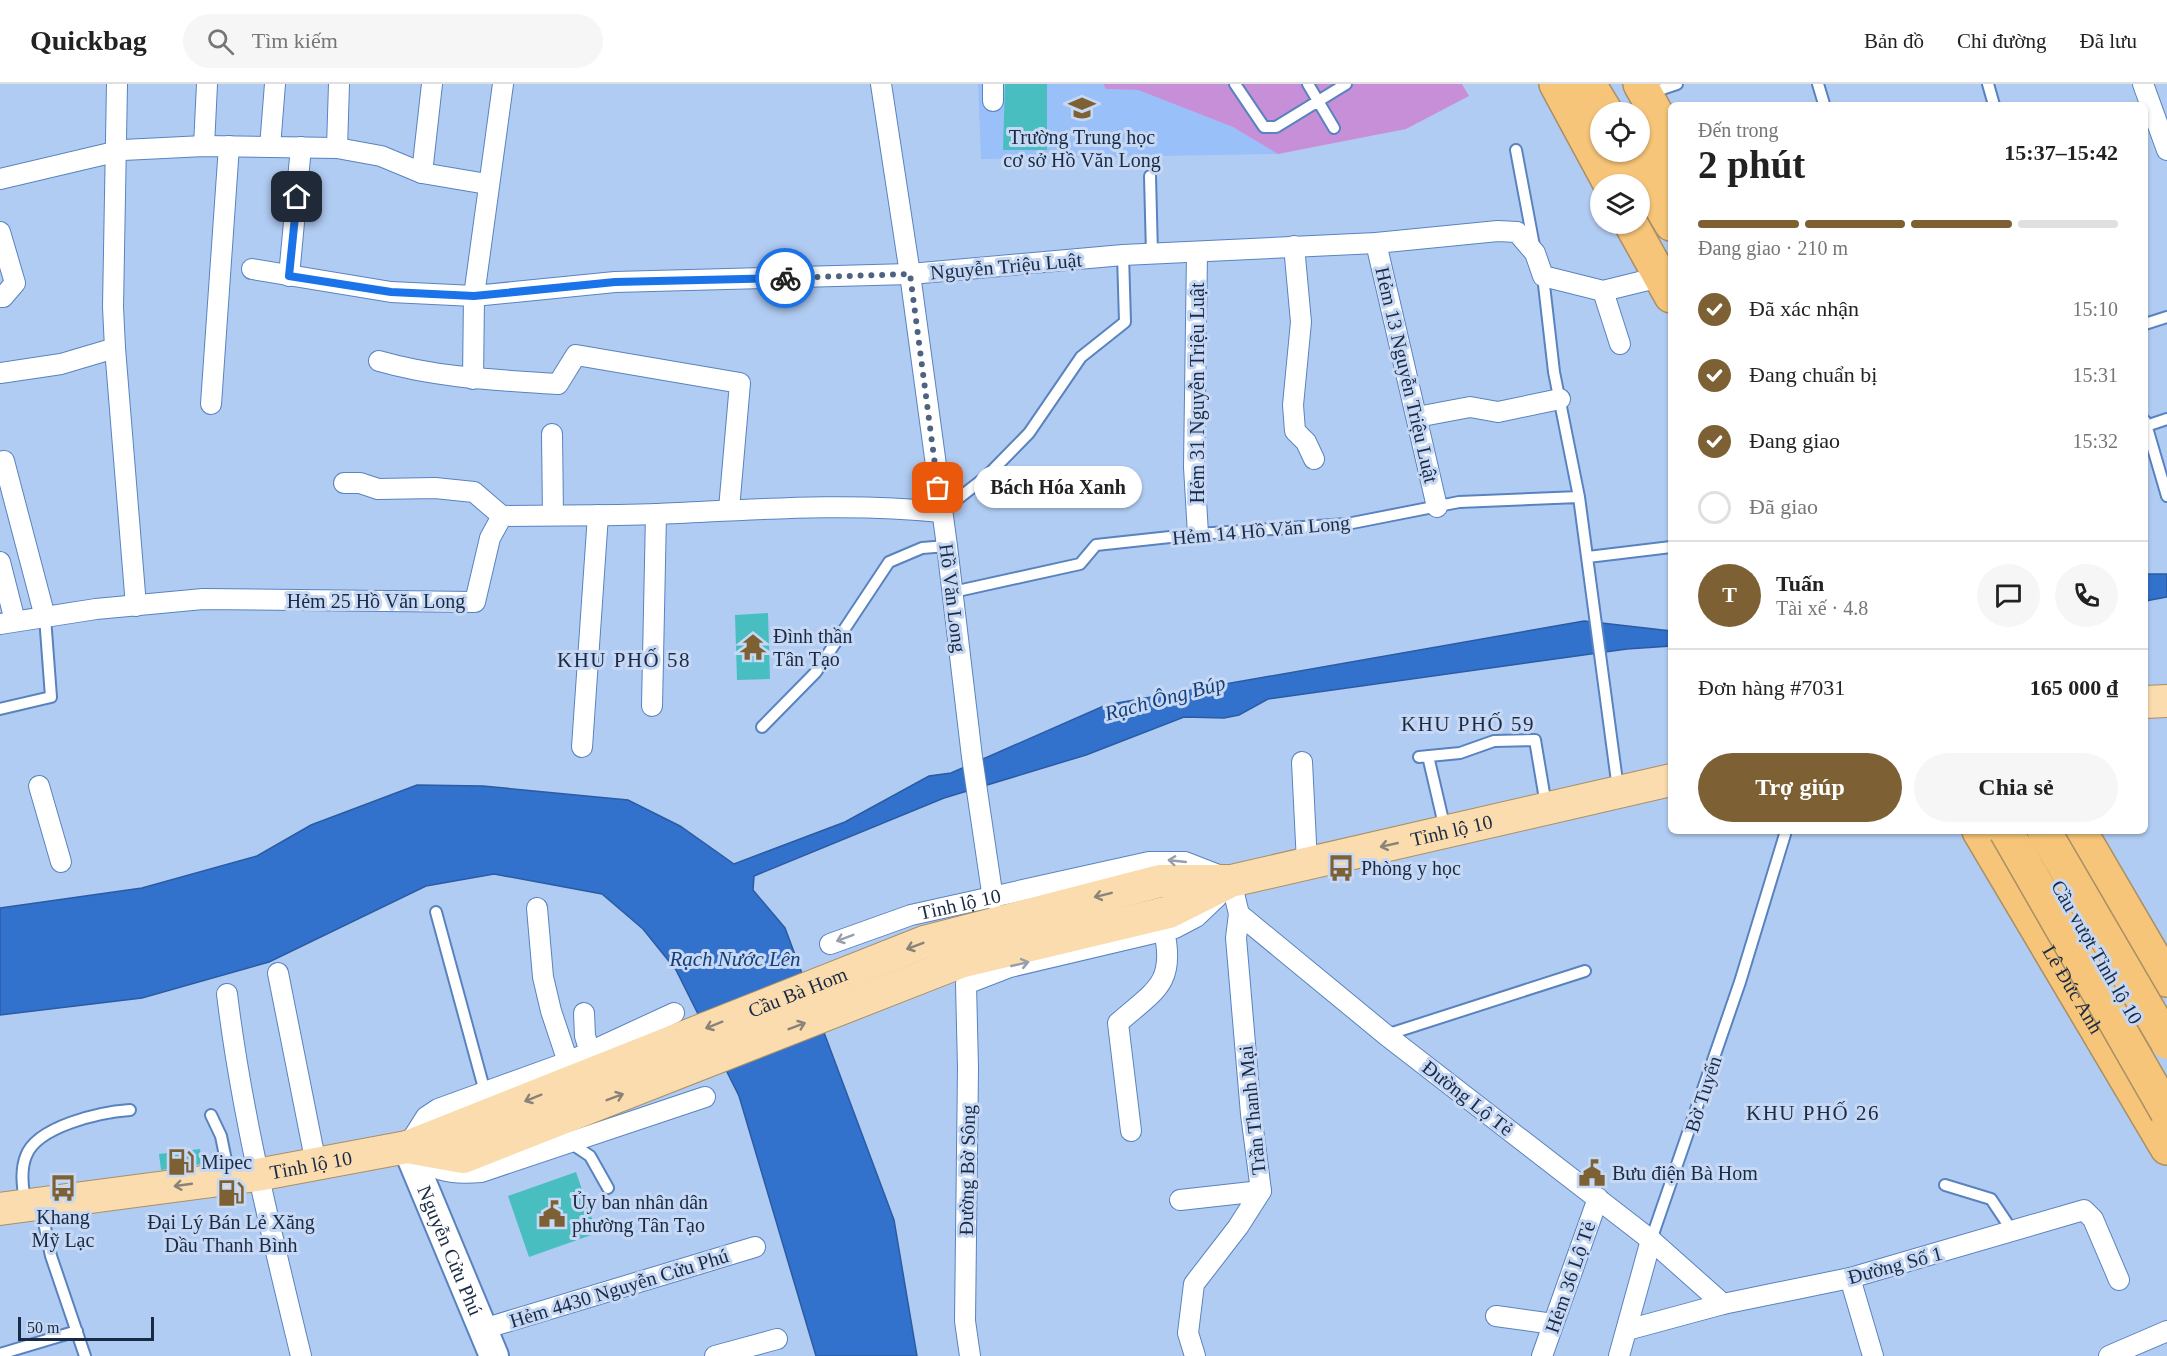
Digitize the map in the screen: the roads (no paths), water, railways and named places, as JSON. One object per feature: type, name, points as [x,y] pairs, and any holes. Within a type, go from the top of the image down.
[{"type":"highway","points":[[1556,84],[1605,174]]},
{"type":"highway","points":[[1574,84],[1590,114]]},
{"type":"highway","points":[[1589,84],[1600,102]]},
{"type":"highway","points":[[1620,84],[1655,95],[1668,131]]},
{"type":"highway","points":[[1650,137],[1668,170]]},
{"type":"highway","points":[[1635,162],[1668,219]]},
{"type":"highway","points":[[1650,229],[1667,276]]},
{"type":"highway","points":[[1638,234],[1667,276]]},
{"type":"highway","name":"Lê Đức Anh","points":[[1981,834],[2167,1148]]},
{"type":"highway","name":"Cầu vượt Tỉnh lộ 10","points":[[2008,834],[2167,1112]]},
{"type":"highway","name":"Cầu vượt Tỉnh lộ 10","points":[[2029,834],[2167,1072]]},
{"type":"highway","name":"Cầu vượt Tỉnh lộ 10","points":[[2046,834],[2167,1042]]},
{"type":"highway","points":[[2016,893],[2031,866],[2051,852],[2073,849],[2083,837],[2167,980]]},
{"type":"highway","name":"Cầu vượt Tỉnh lộ 10","points":[[2083,837],[2167,1002]]},
{"type":"highway","points":[[2103,1040],[2117,1015],[2126,1007],[2147,997],[2167,996]]},
{"type":"main road","name":"Tỉnh lộ 10","points":[[1160,881],[1231,880],[1668,781]]},
{"type":"main road","name":"Tỉnh lộ 10","points":[[1166,921],[1231,880]]},
{"type":"main road","name":"Cầu Bà Hom","points":[[454,1145],[924,942],[1160,881]]},
{"type":"main road","name":"Cầu Bà Hom","points":[[454,1145],[960,962],[1166,921]]},
{"type":"main road","name":"Tỉnh lộ 10","points":[[22,1206],[243,1177],[407,1147],[454,1145]]},
{"type":"main road","name":"Nguyễn Cửu Phú","points":[[407,1147],[494,1356]]},
{"type":"street","points":[[117,84],[113,307],[136,606]]},
{"type":"street","points":[[204,146],[207,84]]},
{"type":"street","points":[[270,147],[274,84]]},
{"type":"street","points":[[337,148],[339,84]]},
{"type":"street","points":[[423,173],[432,84]]},
{"type":"street","points":[[473,379],[474,296],[487,184],[503,84]]},
{"type":"street","name":"Hồ Văn Long","points":[[881,84],[910,274],[941,512],[948,546],[972,757],[993,899]]},
{"type":"street","points":[[2143,84],[2167,150]]},
{"type":"street","points":[[0,179],[116,152],[229,146],[337,148],[381,156],[423,173],[487,184]]},
{"type":"street","points":[[211,404],[229,146]]},
{"type":"street","points":[[289,276],[301,147]]},
{"type":"street","name":"Nguyễn Triệu Luật","points":[[252,269],[391,292],[474,296],[615,282],[910,274],[1123,255],[1377,243],[1498,231],[1517,232],[1535,253],[1543,276]]},
{"type":"street","points":[[0,232],[15,283],[0,297]]},
{"type":"street","name":"Hẻm 13 Nguyễn Triệu Luật","points":[[1377,243],[1437,507]]},
{"type":"street","points":[[1294,246],[1301,321],[1293,405],[1295,431],[1306,442],[1314,459]]},
{"type":"street","name":"Hẻm 31 Nguyễn Triệu Luật","points":[[1197,252],[1194,467],[1198,534]]},
{"type":"street","points":[[1543,276],[1603,291],[1667,276]]},
{"type":"street","points":[[1603,291],[1620,344]]},
{"type":"street","points":[[0,373],[49,366],[115,348]]},
{"type":"street","points":[[379,361],[419,373],[558,384],[576,355],[740,383],[729,509]]},
{"type":"street","points":[[1417,417],[1470,407],[1498,412],[1560,399]]},
{"type":"street","points":[[552,434],[553,515]]},
{"type":"street","points":[[4,461],[45,617]]},
{"type":"street","points":[[344,483],[360,483],[378,489],[435,488],[474,492],[502,516],[657,514],[729,509],[911,509],[941,512]]},
{"type":"street","points":[[652,706],[657,514]]},
{"type":"street","points":[[582,747],[598,515]]},
{"type":"street","name":"Hẻm 25 Hồ Văn Long","points":[[8,622],[203,599],[475,602],[490,538],[502,516]]},
{"type":"street","points":[[0,562],[8,622]]},
{"type":"street","points":[[1302,762],[1307,863]]},
{"type":"street","points":[[39,786],[61,862]]},
{"type":"street","name":"Tỉnh lộ 10","points":[[830,944],[904,917],[1161,860],[1185,861],[1231,880]]},
{"type":"street","points":[[1231,880],[1239,914]]},
{"type":"street","points":[[537,908],[543,977],[551,1011],[568,1062]]},
{"type":"street","name":"Đường Lộ Tẻ","points":[[1239,914],[1386,1035],[1651,1240],[1723,1304]]},
{"type":"street","name":"Trần Thanh Mại","points":[[1195,1356],[1188,1333],[1194,1284],[1238,1227],[1261,1191],[1251,1114],[1236,938],[1239,914]]},
{"type":"street","points":[[1131,1131],[1118,1023],[1163,983],[1169,954],[1166,921]]},
{"type":"street","name":"Tỉnh lộ 10","points":[[966,984],[1010,967],[1166,921]]},
{"type":"street","points":[[279,973],[316,1164]]},
{"type":"street","name":"Đường Bờ Sông","points":[[966,984],[968,1068],[964,1321],[970,1356]]},
{"type":"street","points":[[227,994],[243,1177],[301,1356]]},
{"type":"street","points":[[584,1012],[585,1036],[590,1052]]},
{"type":"street","points":[[674,1013],[568,1062],[453,1103],[426,1117],[407,1147],[424,1163],[442,1172],[459,1174],[481,1172],[705,1097]]},
{"type":"street","points":[[1180,1200],[1261,1191]]},
{"type":"street","name":"Hẻm 36 Lộ Tẻ","points":[[1542,1356],[1598,1198]]},
{"type":"street","name":"Đường Số 1","points":[[1627,1330],[1723,1304],[1850,1278],[2084,1210],[2093,1219],[2119,1281]]},
{"type":"street","name":"Bờ Tuyến","points":[[1619,1356],[1651,1240]]},
{"type":"street","name":"Hẻm 4430 Nguyễn Cửu Phú","points":[[483,1329],[755,1247]]},
{"type":"street","points":[[1850,1278],[1873,1356]]},
{"type":"street","points":[[1496,1316],[1553,1324]]},
{"type":"street","points":[[2109,1356],[2167,1331]]},
{"type":"street","points":[[715,1356],[777,1339]]},
{"type":"lane","points":[[1235,84],[1264,126],[1276,127],[1346,84]]},
{"type":"lane","points":[[1308,84],[1334,128]]},
{"type":"lane","points":[[1818,84],[1823,102]]},
{"type":"lane","points":[[1988,84],[1993,102]]},
{"type":"lane","points":[[1516,150],[1535,253]]},
{"type":"lane","points":[[1150,176],[1152,254]]},
{"type":"lane","points":[[941,512],[987,476],[1029,433],[1081,357],[1125,321],[1123,255]]},
{"type":"lane","points":[[1543,276],[1560,399],[1588,557],[1608,724],[1619,792]]},
{"type":"lane","points":[[2148,323],[2167,317]]},
{"type":"lane","points":[[2148,424],[2167,419]]},
{"type":"lane","points":[[2148,431],[2167,496]]},
{"type":"lane","name":"Hẻm 14 Hồ Văn Long","points":[[953,592],[1080,564],[1096,545],[1198,534],[1347,524],[1459,502],[1579,497]]},
{"type":"lane","points":[[762,728],[816,672],[889,562],[922,548],[948,546]]},
{"type":"lane","points":[[1588,557],[1668,547]]},
{"type":"lane","points":[[0,709],[47,700],[52,691],[45,617]]},
{"type":"lane","points":[[1446,832],[1424,757],[1460,753],[1494,741],[1535,740],[1546,808]]},
{"type":"lane","name":"Bờ Tuyến","points":[[1651,1240],[1740,982],[1785,834]]},
{"type":"lane","points":[[436,912],[485,1092]]},
{"type":"lane","points":[[1386,1035],[1585,971]]},
{"type":"lane","points":[[85,1356],[51,1256],[22,1206],[25,1157],[32,1144],[43,1136],[80,1119],[130,1110]]},
{"type":"lane","points":[[211,1115],[243,1177]]},
{"type":"lane","points":[[568,1141],[590,1156],[608,1188]]},
{"type":"lane","points":[[1945,1185],[1991,1199],[2013,1232]]},
{"type":"lane","points":[[0,1354],[77,1331]]},
{"type":"water","points":[[2148,574],[2167,574],[2167,597],[2148,600]]},
{"type":"water","name":"Rạch Nước Lên","points":[[1584,621],[1668,631],[1668,646],[1627,649],[1268,699],[1239,715],[1224,718],[1184,717],[1086,755],[944,798],[754,876],[753,890],[785,928],[894,1220],[917,1356],[816,1356],[739,1096],[676,970],[643,929],[602,894],[494,874],[426,886],[269,962],[142,998],[0,1015],[0,908],[142,888],[257,856],[311,825],[417,785],[483,786],[628,800],[680,826],[734,864],[845,822],[929,776],[951,773],[1106,705]]},
{"type":"place","name":"Trường Trung học cơ sở Hồ Văn Long","points":[[1082,108]]},
{"type":"place","name":"Bách Hóa Xanh","points":[[938,488]]},
{"type":"place","name":"Đình thần Tân Tạo","points":[[753,647]]},
{"type":"place","name":"Phòng y học","points":[[1341,868]]},
{"type":"place","name":"Mipec","points":[[181,1162]]},
{"type":"place","name":"Bưu điện Bà Hom","points":[[1592,1173]]},
{"type":"place","name":"Khang Mỹ Lạc","points":[[63,1188]]},
{"type":"place","name":"Đại Lý Bán Lẻ Xăng Dầu Thanh Bình","points":[[231,1193]]},
{"type":"place","name":"Ủy ban nhân dân phường Tân Tạo","points":[[552,1214]]},
{"type":"district","name":"KHU PHỐ 58","points":[[624,660]]},
{"type":"district","name":"KHU PHỐ 59","points":[[1468,724]]},
{"type":"district","name":"KHU PHỐ 26","points":[[1813,1113]]},
{"type":"water label","name":"Rạch Ông Búp","points":[[1165,698]]}]
